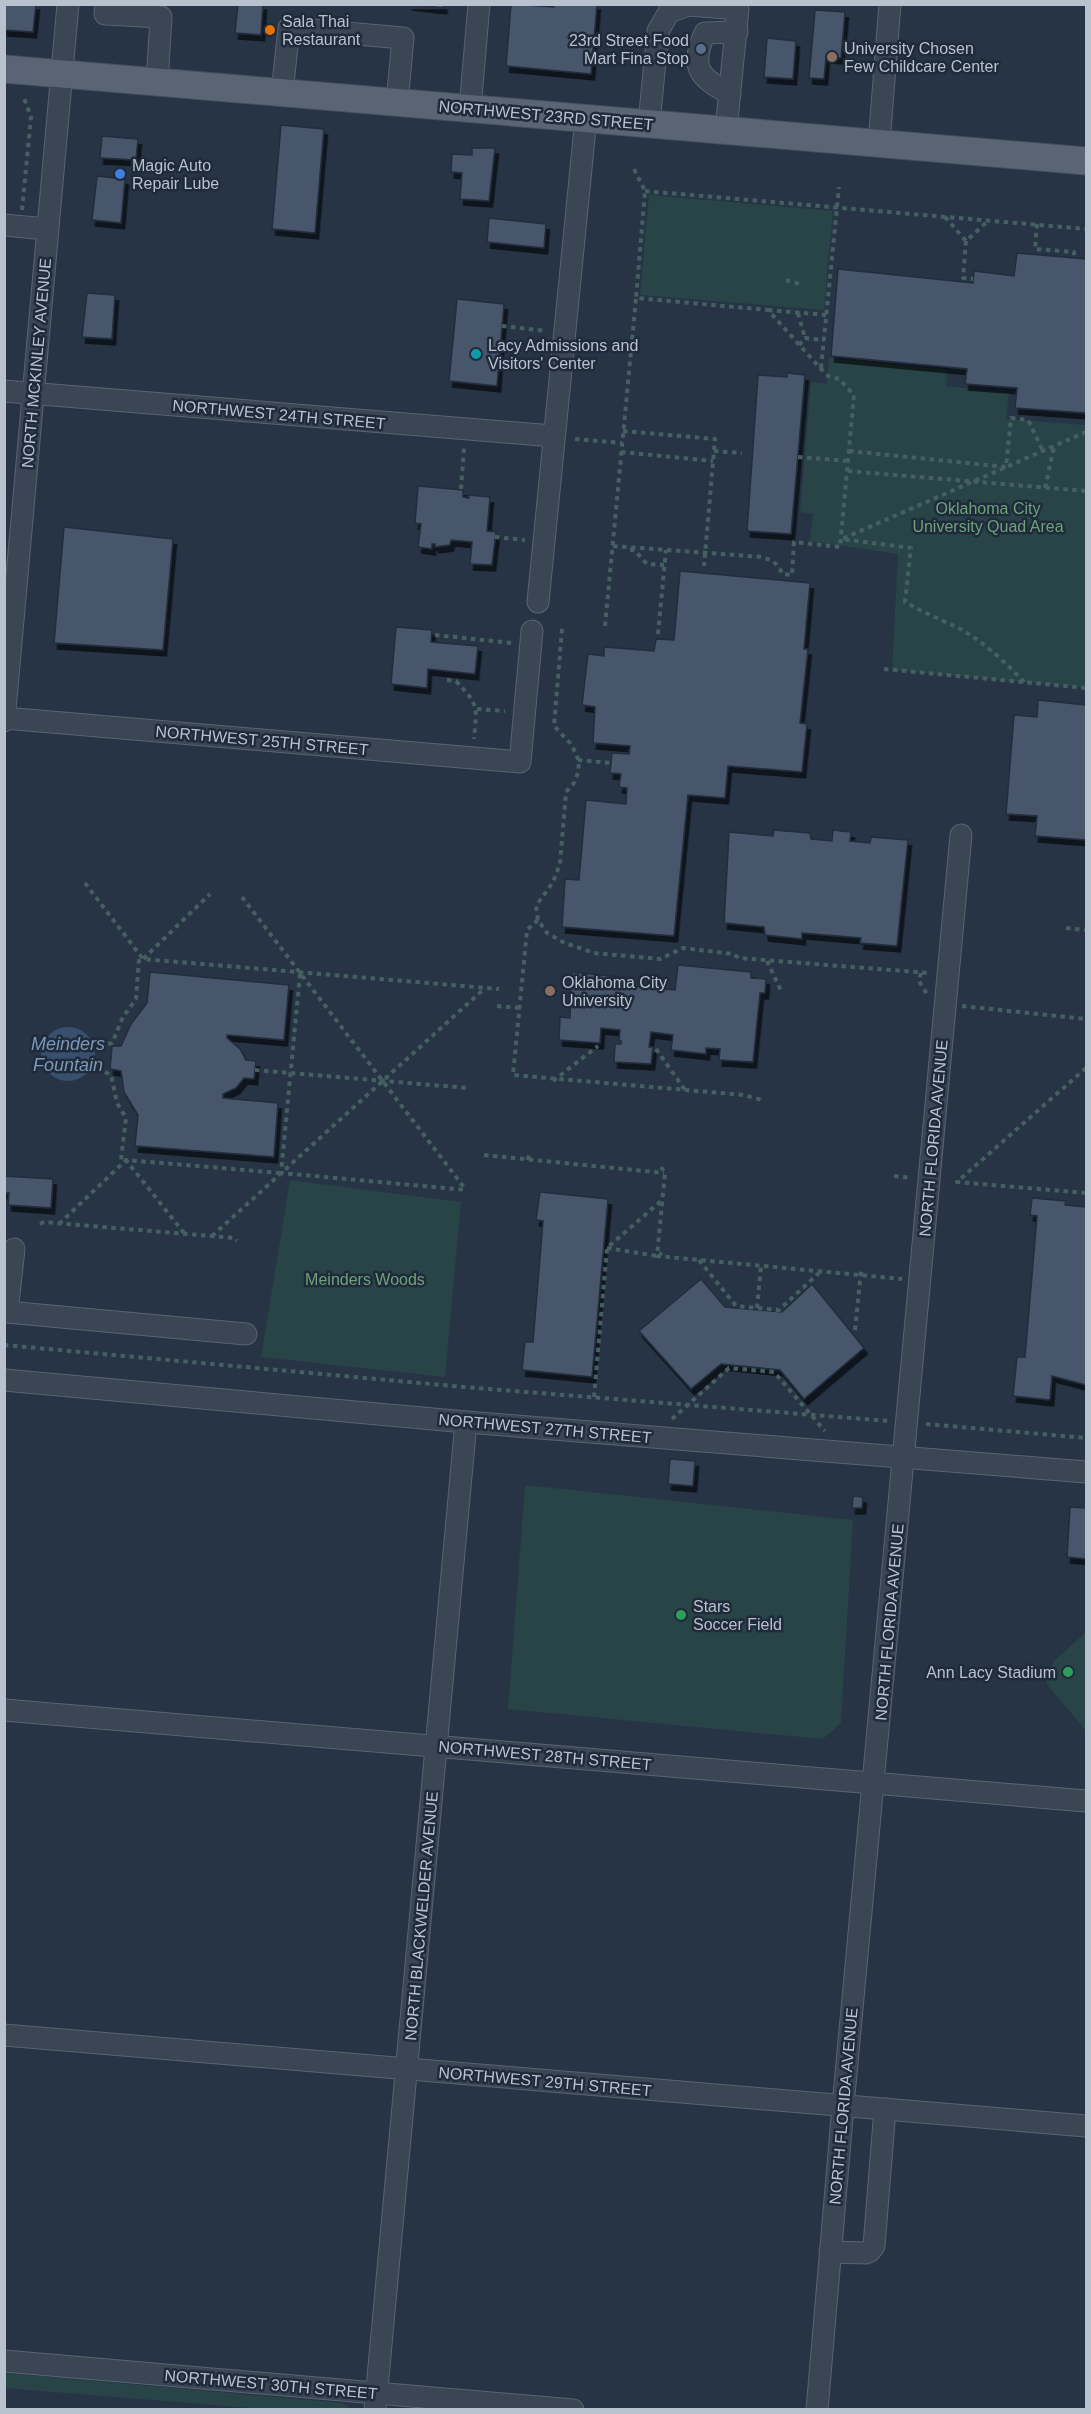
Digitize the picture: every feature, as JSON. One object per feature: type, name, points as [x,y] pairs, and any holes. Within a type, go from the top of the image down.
[{"type":"main road","name":"NORTHWEST 23RD STREET","points":[[4,69],[1086,161]]},
{"type":"street","name":"NORTH MCKINLEY AVENUE","points":[[5,719],[68,4]]},
{"type":"street","points":[[106,4],[105,14],[161,17],[156,83]]},
{"type":"street","points":[[470,109],[479,4]]},
{"type":"street","points":[[879,143],[890,4]]},
{"type":"street","points":[[649,123],[658,31],[669,12],[689,5],[738,9],[726,130]]},
{"type":"street","points":[[282,93],[289,28],[403,38],[398,103]]},
{"type":"street","points":[[730,94],[707,82],[698,69],[698,48],[705,33],[736,32]]},
{"type":"street","points":[[538,602],[586,118]]},
{"type":"street","points":[[12,226],[47,229]]},
{"type":"street","name":"NORTHWEST 24TH STREET","points":[[4,392],[554,436]]},
{"type":"street","points":[[524,713],[531,638]]},
{"type":"street","name":"NORTHWEST 25TH STREET","points":[[5,719],[520,762],[524,713]]},
{"type":"street","name":"NORTH FLORIDA AVENUE","points":[[817,2409],[961,836]]},
{"type":"street","points":[[14,1249],[7,1312],[246,1334]]},
{"type":"street","name":"NORTHWEST 27TH STREET","points":[[4,1380],[466,1422],[1086,1472]]},
{"type":"street","name":"NORTH BLACKWELDER AVENUE","points":[[376,2401],[466,1422]]},
{"type":"street","name":"NORTHWEST 28TH STREET","points":[[4,1710],[1086,1801]]},
{"type":"street","name":"NORTHWEST 29TH STREET","points":[[4,2035],[1086,2126]]},
{"type":"street","points":[[830,2252],[866,2253],[874,2246],[885,2109]]},
{"type":"street","name":"NORTHWEST 30TH STREET","points":[[4,2361],[376,2401],[573,2409]]},
{"type":"path","points":[[12,226],[31,117],[24,98]]},
{"type":"path","points":[[605,626],[645,191],[634,169]]},
{"type":"path","points":[[821,369],[826,295],[838,187]]},
{"type":"path","points":[[645,191],[1086,229]]},
{"type":"path","points":[[945,217],[966,241]]},
{"type":"path","points":[[973,279],[963,278],[966,241],[988,220]]},
{"type":"path","points":[[1037,224],[1035,249],[1074,252],[1074,258]]},
{"type":"path","points":[[786,280],[803,285]]},
{"type":"path","points":[[636,298],[798,313],[825,313]]},
{"type":"path","points":[[612,546],[763,557],[772,560],[780,567],[782,574],[792,575],[794,542],[840,546],[854,395],[839,379],[828,376],[768,310]]},
{"type":"path","points":[[798,313],[805,338]]},
{"type":"path","points":[[502,326],[550,332]]},
{"type":"path","points":[[805,338],[824,340]]},
{"type":"path","points":[[799,345],[805,338]]},
{"type":"path","points":[[1006,467],[1011,418],[1028,420],[1043,451]]},
{"type":"path","points":[[623,431],[715,439],[704,566]]},
{"type":"path","points":[[842,539],[1086,432]]},
{"type":"path","points":[[575,438],[622,443]]},
{"type":"path","points":[[461,489],[465,441]]},
{"type":"path","points":[[1045,488],[1054,446]]},
{"type":"path","points":[[714,451],[742,453]]},
{"type":"path","points":[[849,451],[1006,467]]},
{"type":"path","points":[[621,452],[713,461]]},
{"type":"path","points":[[798,457],[849,461]]},
{"type":"path","points":[[848,471],[1086,491]]},
{"type":"path","points":[[495,537],[532,540]]},
{"type":"path","points":[[842,539],[911,548],[905,602],[964,632],[990,650],[1024,682]]},
{"type":"path","points":[[612,546],[634,550],[647,564],[664,566]]},
{"type":"path","points":[[658,634],[666,549]]},
{"type":"path","points":[[560,632],[554,726],[570,743],[578,760],[578,773],[574,783],[566,792],[560,864],[553,882],[536,906],[538,920],[547,933],[565,943],[594,953],[660,959],[683,948],[733,954],[739,958],[948,974]]},
{"type":"path","points":[[435,635],[531,638]]},
{"type":"path","points":[[884,669],[1086,688]]},
{"type":"path","points":[[447,680],[456,681],[475,702],[477,709],[472,758]]},
{"type":"path","points":[[477,709],[524,713]]},
{"type":"path","points":[[578,760],[611,763]]},
{"type":"path","points":[[85,884],[143,959],[499,989]]},
{"type":"path","points":[[108,1044],[112,1043],[123,1017],[136,999],[139,959],[143,959],[210,894]]},
{"type":"path","points":[[105,1072],[111,1075],[117,1103],[126,1118],[121,1160],[467,1190],[242,897]]},
{"type":"path","points":[[538,920],[527,930],[513,1075],[685,1092],[744,1095],[762,1100]]},
{"type":"path","points":[[1066,928],[1086,930]]},
{"type":"path","points":[[767,960],[782,993]]},
{"type":"path","points":[[921,973],[919,981],[927,994],[961,1006],[1086,1019]]},
{"type":"path","points":[[281,1173],[300,974]]},
{"type":"path","points":[[212,1236],[485,987]]},
{"type":"path","points":[[497,1006],[520,1008]]},
{"type":"path","points":[[556,1080],[598,1046]]},
{"type":"path","points":[[656,1049],[685,1092]]},
{"type":"path","points":[[1086,1068],[957,1182],[1086,1193]]},
{"type":"path","points":[[255,1070],[468,1088]]},
{"type":"path","points":[[528,1160],[529,1153]]},
{"type":"path","points":[[484,1155],[665,1173]]},
{"type":"path","points":[[59,1224],[126,1160]]},
{"type":"path","points":[[126,1160],[184,1234]]},
{"type":"path","points":[[657,1256],[665,1173],[661,1167]]},
{"type":"path","points":[[594,1396],[607,1248],[662,1201]]},
{"type":"path","points":[[40,1224],[212,1236],[234,1238],[237,1241]]},
{"type":"path","points":[[607,1248],[657,1256],[861,1273],[898,1278],[920,1286]]},
{"type":"path","points":[[657,1256],[662,1253]]},
{"type":"path","points":[[699,1260],[736,1306],[757,1308],[779,1310],[820,1271]]},
{"type":"path","points":[[757,1308],[761,1266]]},
{"type":"path","points":[[855,1330],[861,1273]]},
{"type":"path","points":[[4,1345],[464,1387],[1086,1438]]},
{"type":"path","points":[[665,1438],[666,1424],[729,1368],[774,1372],[829,1436],[830,1451]]},
{"type":"green space","points":[[649,195],[833,211],[824,310],[640,295]]},
{"type":"green space","name":"Oklahoma City University Quad Area","points":[[829,358],[947,370],[946,386],[1009,393],[1006,419],[1086,425],[1086,688],[892,670],[898,554],[810,541],[813,514],[800,512],[811,382],[827,384]]},
{"type":"green space","name":"Meinders Woods","points":[[290,1180],[461,1202],[445,1377],[261,1357]]},
{"type":"green space","name":"Stars Soccer Field","points":[[525,1485],[853,1520],[841,1723],[823,1739],[508,1709]]},
{"type":"green space","name":"Ann Lacy Stadium","points":[[1086,1632],[1086,1731],[1046,1683],[1053,1662]]},
{"type":"green space","points":[[5,2373],[343,2403],[351,2409],[261,2409],[5,2388]]},
{"type":"water","name":"Meinders Fountain","points":[[63,1027],[73,1027],[83,1031],[91,1039],[95,1054],[91,1069],[83,1077],[73,1081],[63,1081],[53,1077],[45,1069],[41,1059],[41,1049],[45,1039],[53,1031]]},
{"type":"building","points":[[4,4],[36,4],[33,32],[4,30]]},
{"type":"building","points":[[238,4],[263,4],[261,35],[235,33]]},
{"type":"building","points":[[408,4],[444,4],[443,8]]},
{"type":"building","points":[[511,4],[554,7],[554,4],[597,4],[591,74],[506,66]]},
{"type":"building","points":[[815,10],[845,12],[841,58],[826,57],[824,79],[809,78]]},
{"type":"building","points":[[767,38],[796,41],[793,79],[764,77]]},
{"type":"building","points":[[281,125],[324,129],[315,233],[272,229]]},
{"type":"building","points":[[102,136],[138,139],[136,160],[100,158]]},
{"type":"building","points":[[472,148],[495,148],[489,201],[460,199],[462,173],[451,172],[452,154],[472,155]]},
{"type":"building","points":[[97,176],[125,179],[121,223],[92,220]]},
{"type":"building","points":[[489,218],[546,224],[544,248],[487,242]]},
{"type":"building","points":[[1017,253],[1086,259],[1086,413],[1015,408],[1017,388],[965,384],[967,369],[831,356],[838,269],[973,283],[974,271],[1014,276]]},
{"type":"building","points":[[87,293],[115,295],[112,339],[82,337]]},
{"type":"building","name":"Lacy Admissions and Visitors' Center","points":[[457,299],[504,304],[497,386],[449,381]]},
{"type":"building","points":[[787,373],[805,375],[791,534],[747,531],[758,375],[787,377]]},
{"type":"building","points":[[418,486],[463,490],[463,497],[469,498],[468,495],[490,497],[487,531],[496,532],[492,565],[470,564],[472,542],[451,540],[450,545],[435,547],[435,544],[432,544],[432,549],[418,547],[421,524],[415,523]]},
{"type":"building","points":[[64,527],[173,539],[163,650],[54,643]]},
{"type":"building","points":[[680,571],[810,583],[804,649],[808,649],[800,723],[807,724],[802,772],[728,766],[725,798],[688,795],[674,936],[562,927],[565,879],[579,880],[586,800],[626,804],[627,788],[619,787],[621,774],[610,773],[612,753],[629,754],[630,746],[593,743],[595,707],[582,705],[588,654],[604,656],[604,647],[654,651],[656,639],[674,640]]},
{"type":"building","points":[[396,627],[432,630],[431,642],[478,646],[475,674],[428,669],[427,688],[391,684]]},
{"type":"building","points":[[1038,700],[1086,705],[1086,840],[1035,836],[1037,816],[1006,814],[1014,715],[1037,717]]},
{"type":"building","points":[[774,830],[810,833],[811,839],[832,841],[833,830],[851,832],[850,841],[870,843],[871,837],[908,840],[897,946],[860,943],[861,938],[802,933],[802,939],[765,935],[764,927],[724,923],[729,832],[773,836]]},
{"type":"building","points":[[678,965],[751,972],[751,978],[766,979],[765,993],[760,993],[753,1062],[719,1060],[720,1049],[706,1048],[706,1054],[671,1050],[673,1035],[651,1032],[649,1047],[653,1047],[651,1064],[614,1062],[615,1044],[621,1044],[620,1030],[601,1028],[600,1043],[559,1040],[560,1017],[570,1018],[572,972],[619,977],[618,985],[675,990]]},
{"type":"building","points":[[150,972],[289,985],[284,1040],[227,1035],[227,1038],[240,1049],[246,1060],[256,1061],[254,1079],[244,1078],[236,1088],[223,1094],[223,1098],[278,1103],[274,1157],[135,1146],[138,1115],[124,1092],[121,1071],[110,1069],[112,1046],[121,1046],[131,1024],[147,1003]]},
{"type":"building","points":[[4,1176],[53,1179],[51,1208],[8,1205],[9,1193],[4,1193]]},
{"type":"building","points":[[540,1192],[608,1199],[592,1377],[522,1370],[525,1342],[533,1342],[543,1221],[536,1220]]},
{"type":"building","points":[[1032,1198],[1066,1201],[1065,1205],[1086,1207],[1086,1385],[1052,1376],[1050,1400],[1013,1396],[1017,1357],[1025,1357],[1037,1216],[1030,1215]]},
{"type":"building","points":[[701,1279],[725,1307],[782,1312],[812,1284],[864,1348],[804,1399],[780,1370],[721,1364],[691,1389],[639,1331]]},
{"type":"building","points":[[670,1459],[695,1461],[693,1486],[668,1484]]},
{"type":"building","points":[[853,1496],[863,1497],[862,1508],[852,1508]]},
{"type":"building","points":[[1070,1507],[1086,1508],[1086,1559],[1067,1557]]},
{"type":"place","name":"Sala Thai Restaurant","points":[[270,30]]},
{"type":"place","name":"23rd Street Food Mart Fina Stop","points":[[701,49]]},
{"type":"place","name":"University Chosen Few Childcare Center","points":[[832,57]]},
{"type":"place","name":"Magic Auto Repair Lube","points":[[120,174]]},
{"type":"place","name":"Lacy Admissions and Visitors' Center","points":[[476,354]]},
{"type":"place","name":"Oklahoma City University","points":[[550,991]]},
{"type":"place","name":"Stars Soccer Field","points":[[681,1615]]},
{"type":"place","name":"Ann Lacy Stadium","points":[[1068,1672]]}]
